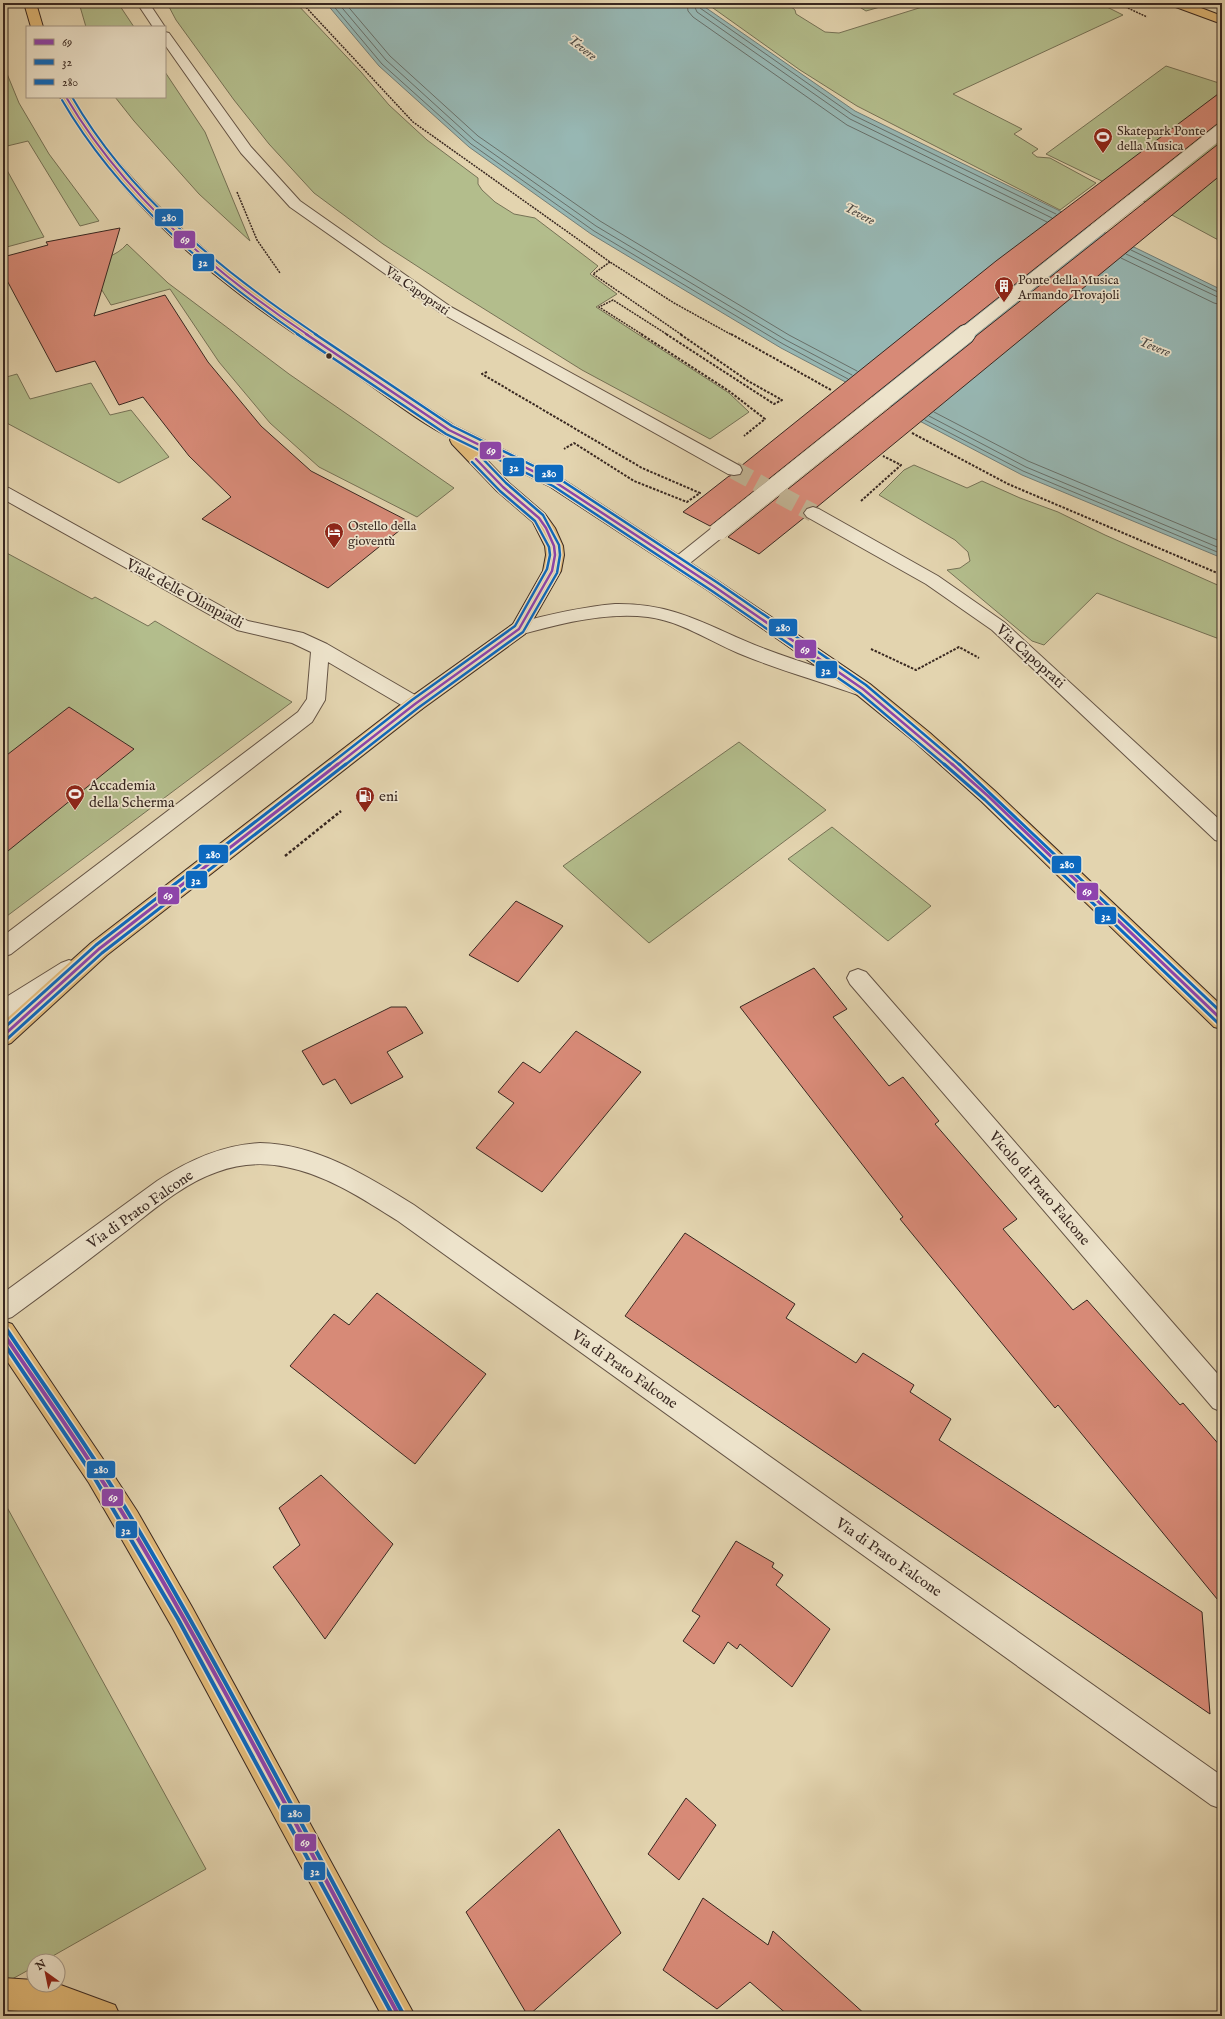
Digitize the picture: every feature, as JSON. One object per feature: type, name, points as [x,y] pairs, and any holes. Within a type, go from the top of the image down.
[{"type":"main road","points":[[30,3],[37,26]]},
{"type":"main road","points":[[1177,3],[1222,20]]},
{"type":"main road","points":[[67,98],[84,126],[124,178],[153,209],[238,286],[269,309],[449,430],[555,482],[679,563],[863,689],[923,738],[988,796],[1222,1020]]},
{"type":"main road","points":[[3,1036],[99,949],[415,704],[519,629],[552,571],[556,556],[554,546],[546,528],[539,518],[503,487],[449,430]]},
{"type":"main road","points":[[3,1332],[98,1474],[147,1556],[399,2016]]},
{"type":"main road","points":[[3,1994],[49,1998],[104,2016]]},
{"type":"street","points":[[143,3],[158,26]]},
{"type":"street","name":"Via Capoprati","points":[[166,37],[246,150],[295,204],[446,310],[734,470]]},
{"type":"street","points":[[679,563],[1222,130]]},
{"type":"street","name":"Viale delle Olimpiadi","points":[[3,492],[243,626],[297,638],[320,649],[415,704]]},
{"type":"street","name":"Via Capoprati","points":[[813,513],[932,580],[998,626],[1222,834]]},
{"type":"street","points":[[519,629],[575,615],[623,610],[647,611],[685,621],[745,648],[863,689]]},
{"type":"street","points":[[3,948],[305,717],[316,700],[320,649]]},
{"type":"street","points":[[3,1011],[99,949]]},
{"type":"street","name":"Vicolo di Prato Falcone","points":[[858,978],[1222,1399]]},
{"type":"street","name":"Via di Prato Falcone","points":[[3,1308],[150,1199],[206,1165],[234,1156],[268,1154],[286,1156],[330,1170],[374,1193],[406,1213],[1222,1794]]},
{"type":"path","points":[[302,3],[413,122],[610,262],[674,303],[832,390]]},
{"type":"path","points":[[1219,204],[1222,201]]},
{"type":"path","points":[[610,262],[593,274],[748,381],[782,400],[774,404],[613,300],[599,307],[729,390],[765,419],[743,437]]},
{"type":"path","points":[[488,371],[482,374],[642,468],[700,493],[687,502],[634,481],[574,443],[561,451]]},
{"type":"path","points":[[912,433],[1008,484],[1222,575]]},
{"type":"path","points":[[871,493],[901,465],[883,456]]},
{"type":"path","points":[[916,670],[959,647],[979,658]]},
{"type":"green space","points":[[79,3],[118,3],[133,26],[86,26]]},
{"type":"green space","points":[[167,3],[296,3],[361,72],[389,105],[427,140],[478,178],[478,184],[482,190],[495,202],[514,214],[535,218],[598,266],[590,274],[617,294],[596,307],[729,393],[749,412],[710,439],[582,370],[383,244],[314,193],[269,144],[234,100],[176,20]]},
{"type":"green space","points":[[706,3],[791,3],[788,4],[795,10],[796,14],[825,32],[839,33],[935,3],[1099,3],[1123,15],[953,94],[1022,129],[1014,134],[1038,149],[1032,153],[1037,157],[1050,158],[1096,183],[1060,210],[857,106],[800,70]]},
{"type":"green space","points":[[853,3],[894,3],[866,11]]},
{"type":"green space","points":[[3,64],[19,103],[49,154],[99,221],[80,226],[28,141],[3,147]]},
{"type":"green space","name":"Skatepark Ponte della Musica","points":[[1166,66],[1222,84],[1222,242],[1172,215],[1046,154]]},
{"type":"green space","points":[[166,74],[205,132],[250,241],[199,194],[134,121],[116,98],[166,98]]},
{"type":"green space","points":[[3,163],[44,237],[3,248]]},
{"type":"green space","points":[[127,244],[168,283],[289,374],[454,488],[417,517],[319,467],[270,423],[219,362],[170,289],[111,305],[86,264],[113,255]]},
{"type":"green space","points":[[17,374],[30,399],[91,383],[110,415],[131,410],[169,457],[119,483],[3,421],[3,378]]},
{"type":"green space","points":[[914,465],[967,488],[982,481],[1020,498],[1058,512],[1105,535],[1222,587],[1222,640],[1097,593],[1044,645],[1032,641],[947,570],[960,568],[970,561],[968,552],[955,540],[879,495],[904,470]]},
{"type":"green space","name":"Accademia della Scherma","points":[[3,551],[92,599],[95,597],[148,626],[155,621],[292,702],[3,919]]},
{"type":"green space","points":[[739,742],[826,810],[649,943],[563,866]]},
{"type":"green space","points":[[832,827],[931,906],[888,941],[788,859]]},
{"type":"green space","points":[[3,1500],[206,1869],[58,1953],[26,1953],[26,1971],[3,1984]]},
{"type":"water","name":"Tevere","points":[[326,3],[699,3],[855,111],[1222,290],[1222,558],[1022,475],[781,348],[591,234],[469,147],[379,66]]},
{"type":"building","points":[[1222,91],[1222,122],[1217,124],[965,324],[960,326],[710,526],[683,512],[729,476],[741,475],[743,471],[741,466],[996,261]]},
{"type":"building","points":[[1222,141],[1222,174],[817,507],[813,506],[806,508],[802,513],[805,517],[759,554],[728,537],[972,342],[976,336]]},
{"type":"building","points":[[120,228],[94,316],[165,295],[208,362],[261,426],[311,471],[410,522],[328,588],[202,519],[231,497],[189,456],[143,397],[119,405],[95,361],[56,372],[3,273],[3,257],[48,245],[46,242]]},
{"type":"building","points":[[69,707],[134,749],[3,855],[3,758]]},
{"type":"building","points":[[516,901],[563,926],[518,982],[469,955]]},
{"type":"building","points":[[814,968],[847,1009],[833,1017],[889,1086],[903,1077],[939,1121],[935,1124],[1017,1219],[1003,1229],[1073,1310],[1087,1300],[1180,1405],[1183,1403],[1222,1448],[1222,1605],[1058,1405],[1055,1408],[900,1219],[903,1217],[740,1007]]},
{"type":"building","points":[[391,1007],[406,1007],[423,1033],[387,1052],[403,1077],[351,1104],[335,1079],[323,1085],[302,1051]]},
{"type":"building","points":[[576,1031],[641,1072],[542,1192],[476,1148],[514,1103],[498,1092],[523,1062],[540,1073]]},
{"type":"building","points":[[685,1233],[795,1304],[786,1318],[856,1363],[863,1353],[914,1385],[910,1392],[951,1419],[939,1440],[1202,1612],[1210,1714],[625,1316]]},
{"type":"building","points":[[377,1293],[486,1374],[415,1464],[290,1366],[334,1314],[349,1325]]},
{"type":"building","points":[[321,1475],[393,1544],[325,1639],[273,1567],[300,1545],[279,1508]]},
{"type":"building","points":[[736,1541],[774,1563],[772,1567],[783,1575],[776,1585],[830,1629],[792,1687],[740,1644],[737,1649],[728,1642],[714,1664],[683,1641],[700,1616],[692,1611]]},
{"type":"building","points":[[686,1798],[716,1825],[679,1880],[648,1854]]},
{"type":"building","points":[[559,1829],[621,1933],[528,2016],[466,1912]]},
{"type":"building","points":[[703,1898],[768,1945],[773,1931],[867,2016],[789,2016],[750,1982],[717,2009],[663,1970]]},
{"type":"tunnel","points":[[734,470],[813,513]]},
{"type":"transit line","name":"69","points":[[67,98],[83,126],[110,162],[144,200],[183,238],[238,286],[301,331],[449,430],[555,482],[715,587],[863,689],[923,738],[988,796],[1222,1020]]},
{"type":"transit line","name":"280","points":[[73,98],[87,123],[114,159],[148,197],[186,234],[241,282],[304,327],[452,426],[558,478],[718,583],[866,685],[926,734],[991,792],[1222,1013]]},
{"type":"transit line","name":"32","points":[[62,100],[79,129],[106,165],[140,203],[180,242],[235,290],[298,335],[446,434],[553,486],[712,591],[860,693],[920,742],[985,800],[1219,1024]]},
{"type":"transit line","name":"32","points":[[6,1040],[102,953],[418,708],[523,632],[557,573],[560,555],[559,545],[543,515],[506,483],[480,456]]},
{"type":"transit line","name":"69","points":[[3,1036],[99,949],[415,704],[519,629],[552,571],[555,555],[554,546],[546,528],[539,518],[503,487],[476,459]]},
{"type":"transit line","name":"280","points":[[3,1029],[96,945],[412,700],[515,626],[547,569],[550,555],[549,547],[535,521],[500,491],[472,462]]},
{"type":"transit line","name":"280","points":[[7,1330],[86,1447],[132,1519],[236,1703],[403,2014]]},
{"type":"transit line","name":"69","points":[[3,1333],[82,1450],[128,1522],[198,1644],[399,2016]]},
{"type":"transit line","name":"32","points":[[3,1342],[94,1477],[178,1619],[393,2016]]},
{"type":"place","name":"Skatepark Ponte della Musica","points":[[1103,154]]},
{"type":"place","name":"Ponte della Musica Armando Trovajoli","points":[[1004,303]]},
{"type":"place","name":"Ostello della gioventù","points":[[334,549]]},
{"type":"place","name":"Accademia della Scherma","points":[[75,811]]},
{"type":"place","name":"eni","points":[[365,813]]}]
